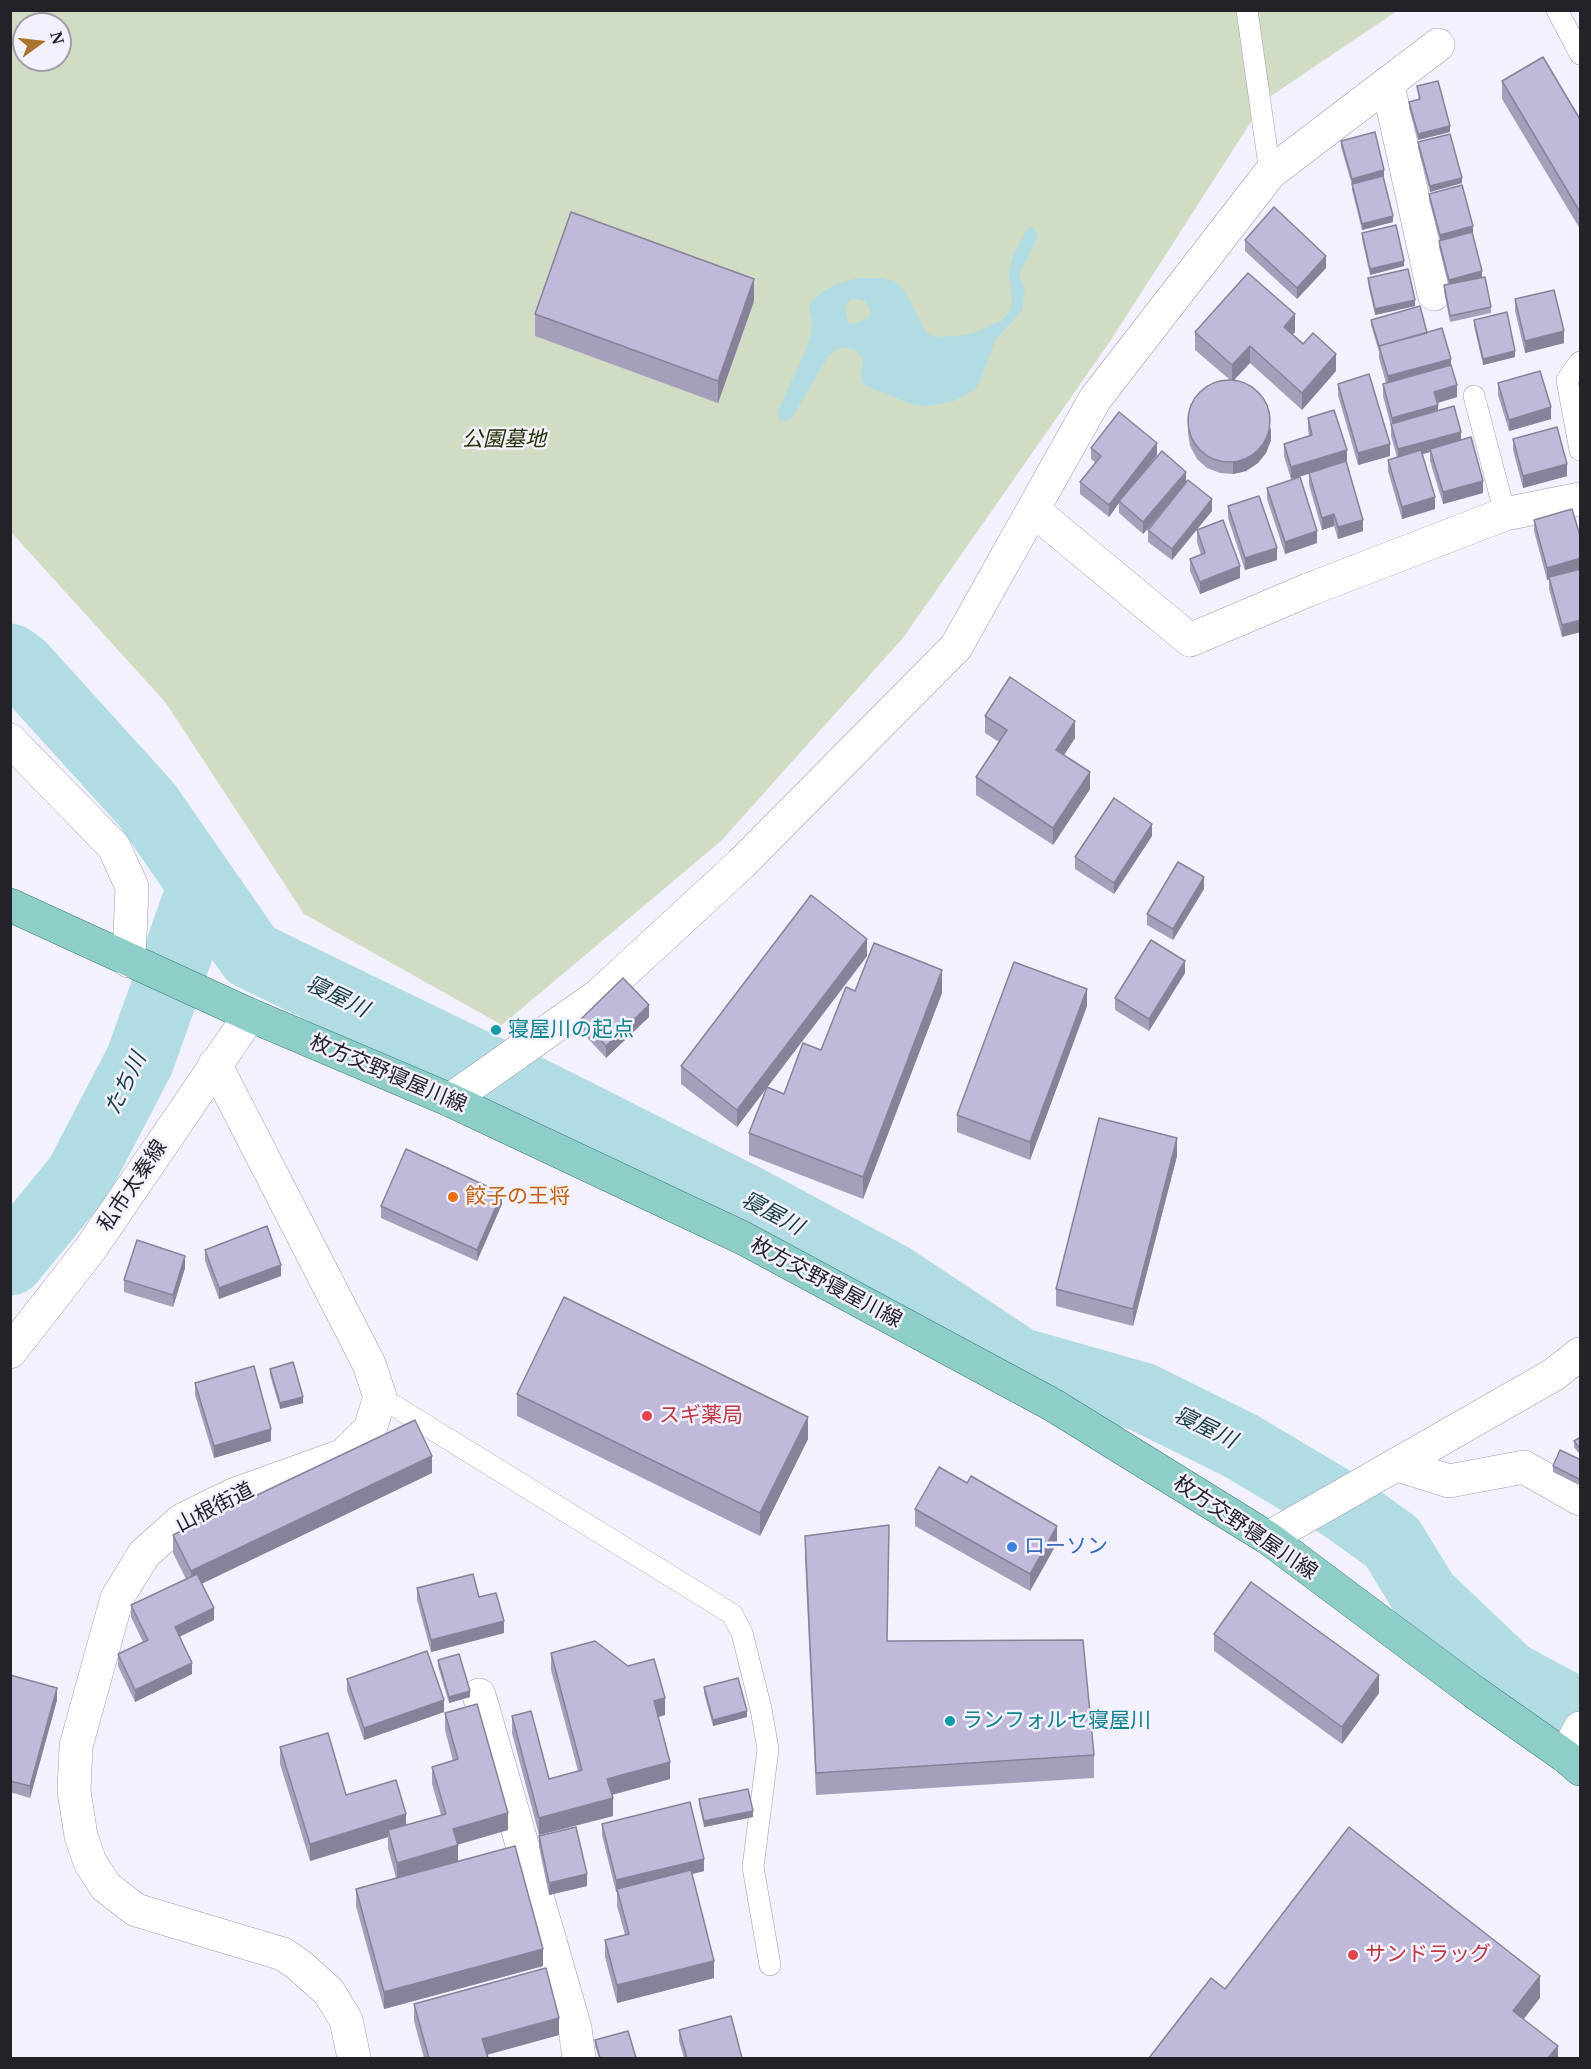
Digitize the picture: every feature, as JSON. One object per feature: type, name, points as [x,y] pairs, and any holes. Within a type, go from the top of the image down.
[{"type":"main road","name":"枚方交野寝屋川線","points":[[10,905],[250,1015],[462,1091],[743,1238],[1053,1405],[1268,1538],[1464,1685],[1576,1751]]},
{"type":"street","points":[[462,1091],[607,988],[741,864],[956,647],[1095,399],[1270,173],[1438,45]]},
{"type":"street","points":[[1388,85],[1434,294]]},
{"type":"street","points":[[1033,510],[1190,640],[1308,590],[1505,514],[1581,499]]},
{"type":"street","points":[[10,740],[114,847],[132,887],[134,962]]},
{"type":"street","name":"私市太秦線","points":[[10,1352],[91,1248],[250,1015]]},
{"type":"street","points":[[215,1064],[369,1364],[380,1397]]},
{"type":"street","points":[[1268,1538],[1552,1375],[1581,1354]]},
{"type":"street","name":"山根街道","points":[[354,2058],[346,2020],[329,1992],[299,1965],[283,1954],[136,1910],[106,1887],[90,1862],[81,1836],[74,1791],[76,1746],[117,1598],[144,1554],[182,1520],[233,1495],[344,1455],[370,1429],[380,1397]]},
{"type":"street","points":[[1398,1465],[1449,1481],[1524,1467],[1581,1499]]},
{"type":"street","points":[[480,1695],[575,2028],[579,2058]]},
{"type":"lane","points":[[1247,10],[1270,173]]},
{"type":"lane","points":[[1557,10],[1581,54]]},
{"type":"lane","points":[[1581,362],[1567,380],[1581,450]]},
{"type":"lane","points":[[1474,396],[1505,514]]},
{"type":"lane","points":[[380,1397],[732,1614],[741,1633],[761,1709],[768,1749],[753,1868],[770,1965]]},
{"type":"green space","name":"公園墓地","points":[[11,11],[1397,11],[1265,100],[1111,340],[903,638],[721,841],[502,1025],[304,914],[166,703],[11,532]]},
{"type":"water","points":[[1033,226],[1038,236],[1019,275],[1025,290],[1022,311],[996,339],[975,389],[954,401],[924,406],[911,404],[866,386],[861,376],[863,358],[855,350],[840,348],[829,355],[793,416],[787,421],[779,420],[778,411],[811,333],[812,321],[809,310],[811,302],[822,292],[834,285],[858,278],[894,281],[905,291],[924,329],[930,335],[941,337],[979,331],[1002,320],[1010,311],[1012,298],[1010,267],[1027,229]],"holes":[[[851,298],[866,302],[871,313],[867,319],[853,324],[848,322],[845,308]]]},
{"type":"building","points":[[1543,57],[1581,121],[1580,212],[1502,81]]},
{"type":"building","points":[[1438,81],[1450,126],[1418,134],[1409,102],[1420,99],[1417,86]]},
{"type":"building","points":[[1375,132],[1384,170],[1352,179],[1341,141]]},
{"type":"building","points":[[1450,134],[1462,178],[1430,186],[1418,142]]},
{"type":"building","points":[[1383,176],[1393,216],[1362,224],[1352,184]]},
{"type":"building","points":[[1462,185],[1473,226],[1440,235],[1429,194]]},
{"type":"building","points":[[1274,207],[1326,256],[1297,288],[1245,240]]},
{"type":"building","points":[[571,212],[754,279],[718,381],[535,314]]},
{"type":"building","points":[[1396,225],[1404,261],[1370,269],[1362,233]]},
{"type":"building","points":[[1472,232],[1482,271],[1449,280],[1439,241]]},
{"type":"building","points":[[1408,269],[1415,300],[1375,309],[1368,278]]},
{"type":"building","points":[[1248,273],[1295,314],[1284,327],[1303,344],[1313,333],[1336,354],[1302,393],[1250,346],[1232,365],[1195,332]]},
{"type":"building","points":[[1485,277],[1491,307],[1450,316],[1444,285]]},
{"type":"building","points":[[1554,290],[1564,331],[1525,341],[1515,299]]},
{"type":"building","points":[[1420,306],[1427,333],[1379,346],[1371,320]]},
{"type":"building","points":[[1507,312],[1515,351],[1483,359],[1474,320]]},
{"type":"building","points":[[1442,328],[1451,359],[1388,376],[1379,346]]},
{"type":"building","points":[[1451,365],[1457,385],[1434,392],[1438,405],[1392,418],[1383,384]]},
{"type":"building","points":[[1540,371],[1551,407],[1509,420],[1498,383]]},
{"type":"building","points":[[1369,374],[1390,444],[1358,453],[1338,384]]},
{"type":"building","points":[[1221,380],[1237,380],[1252,387],[1263,398],[1270,413],[1267,437],[1258,450],[1237,462],[1221,462],[1206,455],[1195,444],[1188,429],[1188,413],[1195,398],[1206,387]]},
{"type":"building","points":[[1454,406],[1461,432],[1398,449],[1391,424]]},
{"type":"building","points":[[1334,410],[1347,450],[1291,467],[1284,444],[1312,435],[1308,418]]},
{"type":"building","points":[[1119,412],[1157,443],[1109,505],[1080,482],[1101,456],[1091,448]]},
{"type":"building","points":[[1557,427],[1567,464],[1523,476],[1513,439]]},
{"type":"building","points":[[1471,437],[1483,481],[1443,492],[1430,449]]},
{"type":"building","points":[[1421,450],[1435,497],[1402,507],[1388,460]]},
{"type":"building","points":[[1162,451],[1186,472],[1143,522],[1119,501]]},
{"type":"building","points":[[1346,461],[1363,520],[1338,527],[1334,514],[1322,518],[1309,473]]},
{"type":"building","points":[[1300,477],[1317,531],[1285,542],[1267,488]]},
{"type":"building","points":[[1188,480],[1212,499],[1172,549],[1148,530]]},
{"type":"building","points":[[1259,496],[1277,548],[1245,558],[1228,506]]},
{"type":"building","points":[[1572,509],[1581,539],[1581,558],[1547,568],[1534,520]]},
{"type":"building","points":[[1223,520],[1240,566],[1200,582],[1190,559],[1205,553],[1197,530]]},
{"type":"building","points":[[1581,569],[1581,620],[1562,625],[1549,577]]},
{"type":"building","points":[[1010,677],[1075,721],[1056,750],[1090,772],[1053,828],[976,777],[1007,730],[985,716]]},
{"type":"building","points":[[1114,798],[1152,824],[1114,883],[1075,857]]},
{"type":"building","points":[[1178,862],[1204,877],[1173,929],[1147,914]]},
{"type":"building","points":[[811,895],[867,939],[737,1110],[681,1066]]},
{"type":"building","points":[[1151,940],[1185,961],[1149,1019],[1115,998]]},
{"type":"building","points":[[874,943],[942,970],[863,1177],[749,1133],[767,1087],[784,1094],[803,1043],[821,1050],[846,987],[855,991]]},
{"type":"building","points":[[1014,962],[1087,989],[1030,1142],[957,1115]]},
{"type":"building","points":[[623,978],[649,1005],[606,1046],[581,1019]]},
{"type":"building","points":[[1099,1118],[1177,1138],[1133,1309],[1056,1289]]},
{"type":"building","points":[[406,1149],[502,1193],[477,1250],[381,1206]]},
{"type":"building","points":[[267,1226],[281,1265],[219,1288],[205,1250]]},
{"type":"building","points":[[137,1240],[185,1256],[173,1295],[124,1280]]},
{"type":"building","points":[[564,1297],[808,1417],[760,1513],[517,1394]]},
{"type":"building","points":[[293,1362],[303,1397],[280,1403],[270,1369]]},
{"type":"building","points":[[254,1366],[271,1429],[214,1446],[195,1383]]},
{"type":"building","points":[[415,1420],[432,1456],[191,1571],[173,1535]]},
{"type":"building","points":[[1581,1437],[1581,1450],[1574,1441]]},
{"type":"building","points":[[1560,1450],[1581,1460],[1581,1480],[1553,1466]]},
{"type":"building","points":[[939,1467],[967,1483],[971,1476],[1057,1526],[1030,1574],[915,1509]]},
{"type":"building","name":"ランフォルセ寝屋川","points":[[889,1525],[887,1641],[1083,1640],[1094,1755],[816,1773],[805,1536]]},
{"type":"building","points":[[197,1574],[214,1608],[175,1627],[192,1663],[135,1690],[118,1654],[148,1640],[131,1605]]},
{"type":"building","points":[[473,1574],[479,1597],[496,1593],[504,1621],[431,1640],[417,1588]]},
{"type":"building","points":[[1251,1582],[1379,1675],[1342,1727],[1214,1634]]},
{"type":"building","points":[[595,1641],[628,1666],[654,1659],[665,1698],[654,1701],[670,1762],[607,1779],[613,1798],[539,1818],[512,1716],[531,1711],[549,1779],[582,1770],[551,1653]]},
{"type":"building","points":[[427,1651],[444,1700],[364,1728],[347,1679]]},
{"type":"building","points":[[459,1654],[470,1691],[449,1697],[438,1660]]},
{"type":"building","points":[[10,1675],[57,1688],[30,1786],[10,1781]]},
{"type":"building","points":[[738,1678],[747,1711],[713,1720],[704,1687]]},
{"type":"building","points":[[477,1704],[508,1813],[453,1829],[458,1845],[397,1863],[388,1830],[446,1814],[432,1767],[458,1759],[445,1713]]},
{"type":"building","points":[[328,1733],[346,1795],[396,1780],[406,1814],[310,1844],[280,1747]]},
{"type":"building","points":[[748,1789],[753,1811],[704,1821],[699,1799]]},
{"type":"building","points":[[690,1802],[704,1859],[616,1880],[602,1824]]},
{"type":"building","points":[[576,1827],[587,1874],[549,1883],[539,1836]]},
{"type":"building","points":[[1349,1827],[1540,1976],[1513,2011],[1558,2046],[1548,2058],[1149,2058],[1211,1978],[1225,1989]]},
{"type":"building","points":[[515,1846],[543,1949],[384,1992],[356,1889]]},
{"type":"building","points":[[691,1870],[714,1961],[617,1985],[605,1940],[629,1934],[617,1889]]},
{"type":"building","points":[[546,1968],[559,2018],[482,2039],[488,2058],[429,2058],[414,2004]]},
{"type":"building","points":[[731,2016],[742,2058],[687,2058],[679,2030]]},
{"type":"building","points":[[628,2031],[636,2058],[600,2058],[595,2040]]},
{"type":"waterway","name":"寝屋川","points":[[10,658],[21,666],[147,805],[251,955],[544,1097],[750,1201],[891,1277],[1019,1362],[1142,1397],[1241,1446],[1340,1505],[1392,1542],[1425,1596],[1508,1675],[1580,1714]]},
{"type":"waterway","name":"たち川","points":[[10,1261],[79,1177],[140,1060],[202,886]]},
{"type":"place","name":"寝屋川の起点","points":[[496,1030]]},
{"type":"place","name":"餃子の王将","points":[[453,1197]]},
{"type":"place","name":"スギ薬局","points":[[647,1416]]},
{"type":"place","name":"ローソン","points":[[1012,1547]]},
{"type":"place","name":"ランフォルセ寝屋川","points":[[950,1721]]},
{"type":"place","name":"サンドラッグ","points":[[1353,1955]]}]
